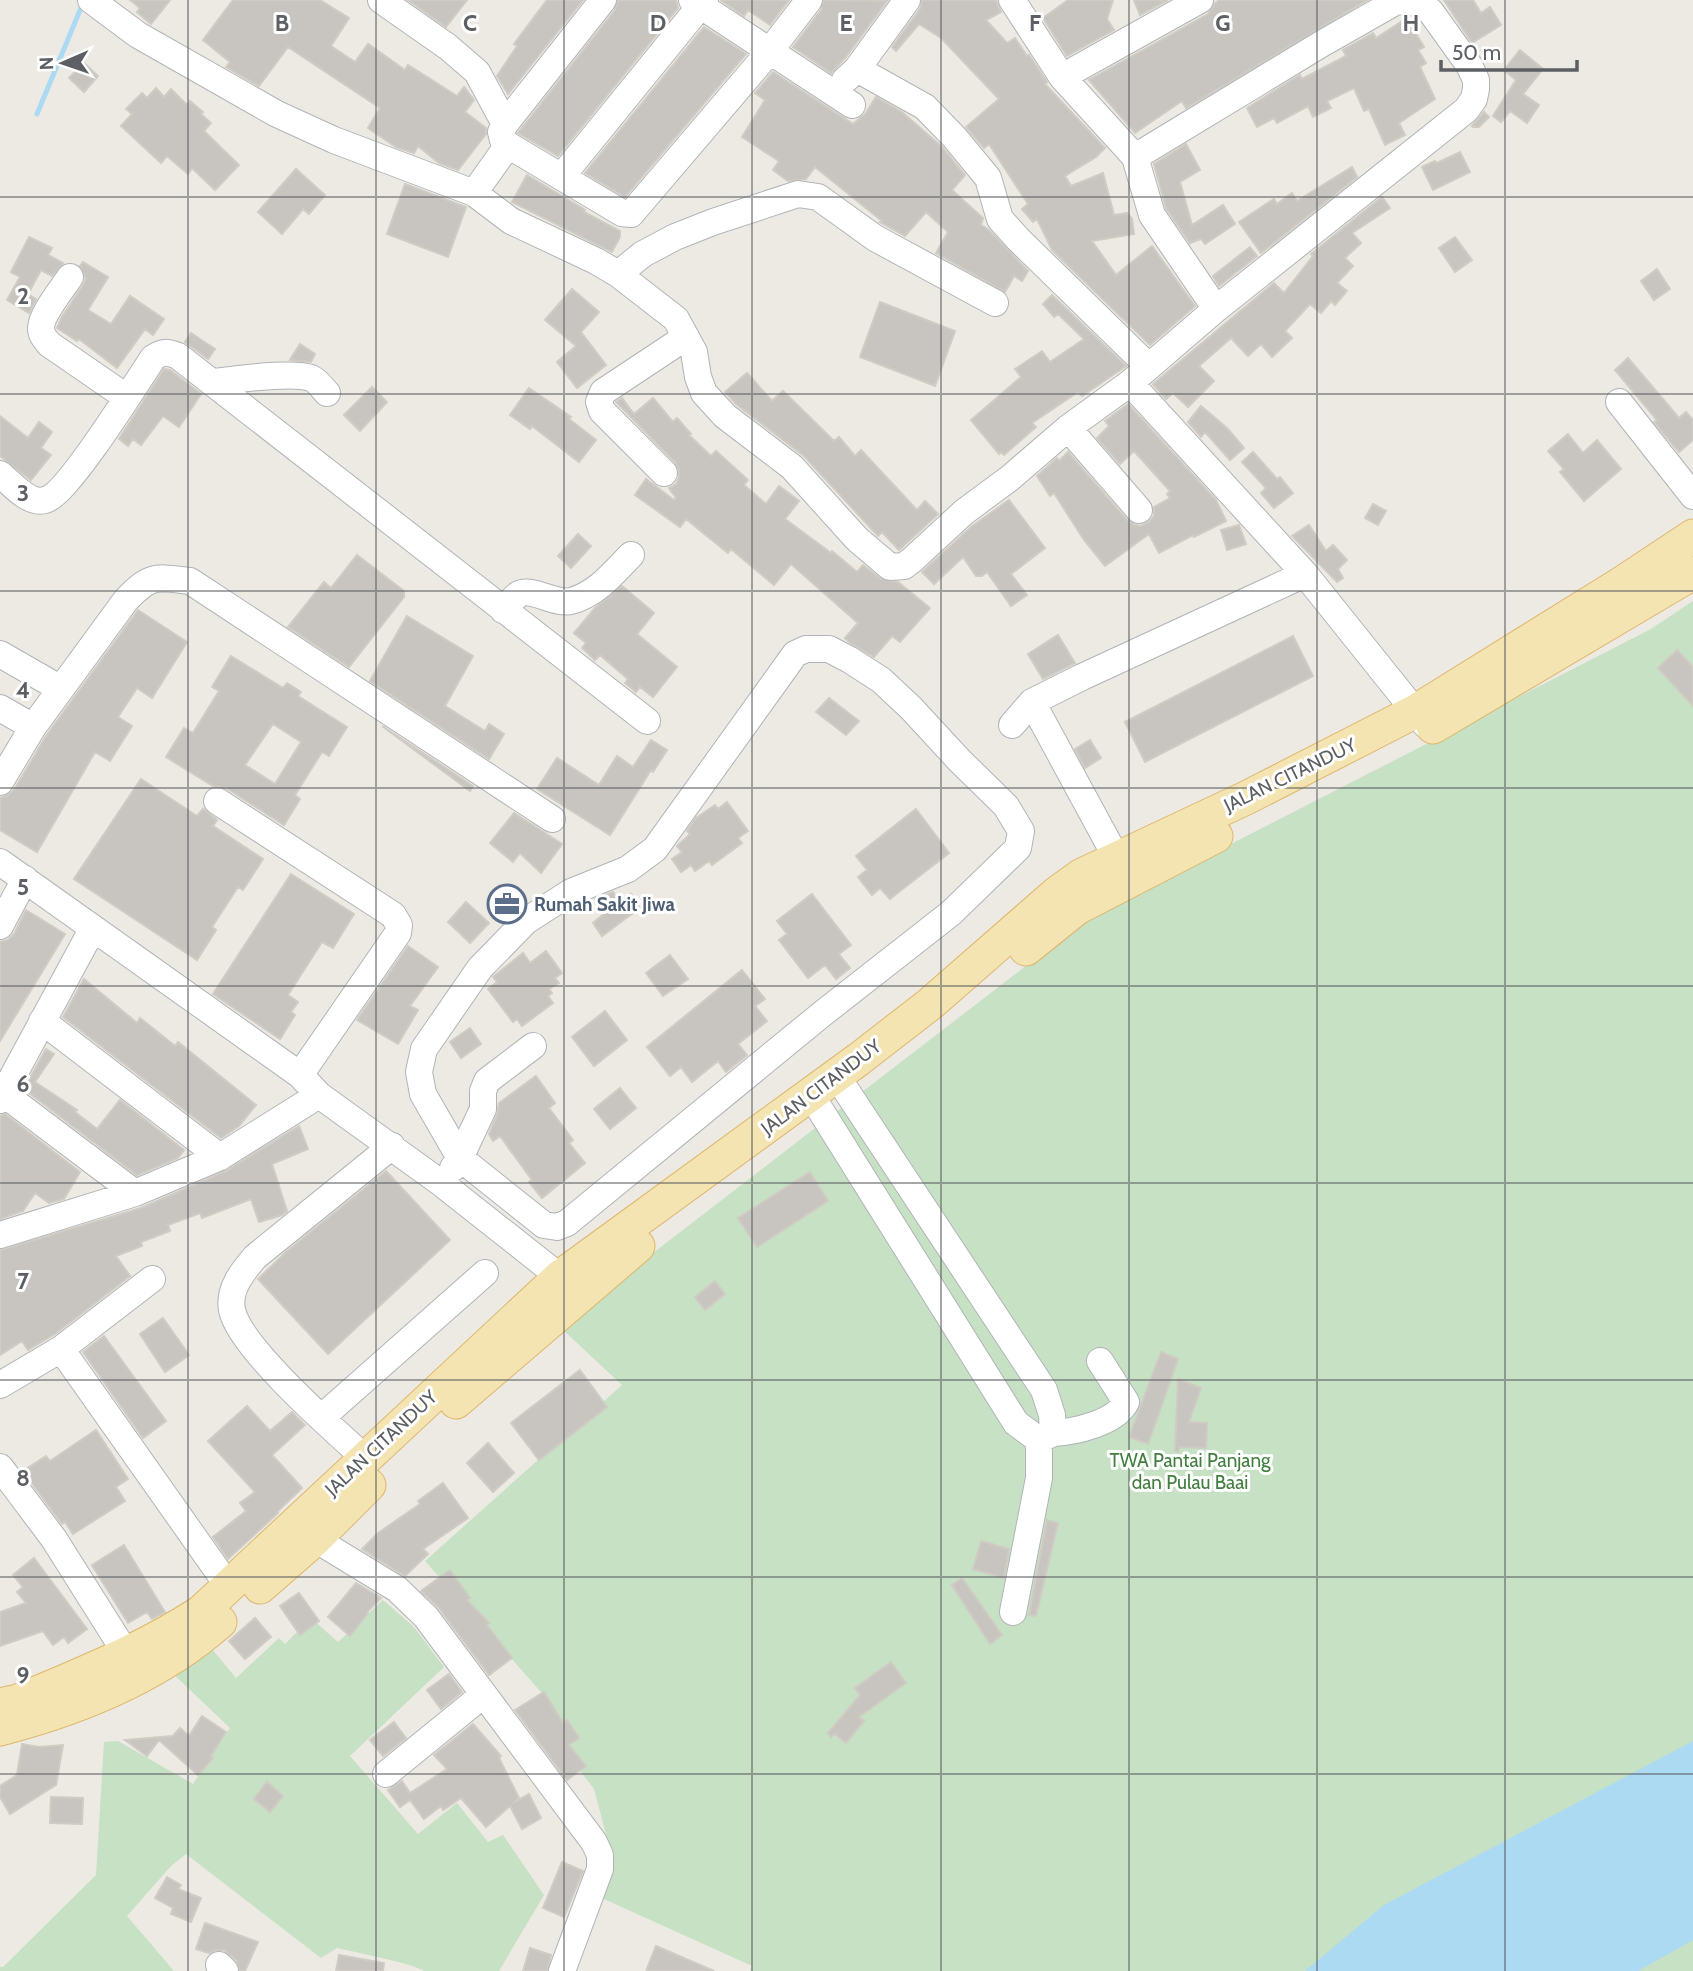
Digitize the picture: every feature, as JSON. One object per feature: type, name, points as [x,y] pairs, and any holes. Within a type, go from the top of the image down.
[{"type":"main road","name":"JALAN CITANDUY","points":[[0,1705],[18,1701],[127,1654],[201,1612],[559,1277],[829,1094],[1057,893],[1082,875],[1116,857],[1423,720],[1693,536]]},
{"type":"main road","name":"JALAN CITANDUY","points":[[0,1729],[33,1721],[156,1669],[195,1644],[315,1539],[418,1436],[627,1254],[829,1094],[1077,908],[1693,573]]},
{"type":"street","points":[[380,0],[414,22],[477,72],[506,134],[562,176],[622,213],[631,214],[769,52],[809,0]]},
{"type":"street","points":[[474,193],[506,134],[603,0]]},
{"type":"street","points":[[562,176],[699,2],[841,99],[857,69],[907,0]]},
{"type":"street","points":[[1012,0],[1062,77],[1135,157],[1152,215],[1216,309]]},
{"type":"street","points":[[1062,77],[1200,0]]},
{"type":"street","points":[[92,1],[138,35],[277,114],[334,140],[474,193],[511,221],[618,274],[676,319],[694,352],[704,393],[725,416],[792,467],[858,540],[890,567],[904,566],[912,560],[964,512],[1010,478],[1068,428],[1139,374],[1216,309],[1466,110],[1474,99],[1476,80],[1469,65],[1432,12],[1413,1],[1395,1],[1135,157]]},
{"type":"street","points":[[857,69],[925,107],[955,138],[988,178],[1000,219],[1139,374],[1423,720]]},
{"type":"street","points":[[618,274],[643,254],[675,237],[798,194],[818,197],[875,238],[995,303]]},
{"type":"street","points":[[70,276],[44,318],[41,328],[43,336],[49,344],[126,397]]},
{"type":"street","points":[[664,473],[602,411],[599,402],[603,392],[686,337]]},
{"type":"street","points":[[0,474],[32,499],[46,500],[57,495],[153,358],[161,352],[178,356],[646,721]]},
{"type":"street","points":[[211,382],[293,376],[310,378],[327,393]]},
{"type":"street","points":[[1619,402],[1693,496]]},
{"type":"street","points":[[1068,428],[1139,510]]},
{"type":"street","points":[[503,610],[519,594],[525,592],[568,602],[582,597],[596,590],[631,555]]},
{"type":"street","points":[[1012,725],[1032,702],[1305,574]]},
{"type":"street","points":[[0,782],[33,727],[126,600],[143,582],[160,577],[190,581],[552,818]]},
{"type":"street","points":[[806,649],[829,649],[881,680],[1006,806],[1021,831],[1018,848],[951,913],[790,1040],[567,1223],[557,1227],[544,1225],[460,1158],[423,1094],[419,1072],[424,1049],[480,968],[526,922],[571,892],[628,869],[656,849],[795,654],[806,649]]},
{"type":"street","points":[[0,654],[61,689]]},
{"type":"street","points":[[1032,702],[1116,857]]},
{"type":"street","points":[[0,708],[33,727]]},
{"type":"street","points":[[217,801],[393,915],[399,925],[398,933],[300,1076]]},
{"type":"street","points":[[0,862],[300,1076],[319,1095],[441,1183],[559,1277]]},
{"type":"street","points":[[0,926],[25,879]]},
{"type":"street","points":[[93,928],[1,1094],[135,1193]]},
{"type":"street","points":[[42,1021],[220,1157]]},
{"type":"street","points":[[441,1183],[460,1158],[483,1109],[483,1091],[487,1081],[533,1046]]},
{"type":"street","points":[[829,1094],[1044,1390],[1052,1415],[1013,1612]]},
{"type":"street","points":[[829,1094],[1016,1423],[1046,1436],[1084,1429],[1123,1409],[1126,1402],[1100,1361]]},
{"type":"street","points":[[0,1235],[135,1193],[220,1157],[319,1095]]},
{"type":"street","points":[[365,1458],[289,1386],[241,1331],[232,1309],[232,1294],[240,1276],[255,1257],[392,1146]]},
{"type":"street","points":[[321,1418],[485,1273]]},
{"type":"street","points":[[0,1385],[61,1349],[152,1279]]},
{"type":"street","points":[[61,1349],[229,1587]]},
{"type":"street","points":[[0,1467],[54,1539],[127,1654]]},
{"type":"street","points":[[315,1539],[397,1589],[426,1617],[594,1842],[600,1855],[600,1869],[562,1971]]},
{"type":"street","points":[[386,1774],[483,1695]]},
{"type":"green space","name":"TWA Pantai Panjang dan Pulau Baai","points":[[1693,601],[1693,1971],[750,1971],[752,1966],[604,1899],[600,1886],[608,1842],[594,1789],[559,1743],[554,1712],[541,1692],[425,1561],[622,1385],[561,1328],[640,1263],[1092,915],[1651,629]]},
{"type":"green space","points":[[383,1600],[414,1627],[444,1667],[350,1756],[418,1834],[457,1803],[488,1842],[503,1835],[544,1895],[499,1971],[424,1971],[337,1948],[321,1958],[186,1854],[171,1866],[127,1916],[174,1971],[0,1971],[0,1967],[96,1875],[104,1742],[118,1741],[193,1784],[230,1728],[168,1669],[207,1643],[236,1678],[279,1638],[285,1644],[311,1618],[338,1642]]},
{"type":"water","points":[[1693,1741],[1693,1940],[1638,1971],[1305,1971],[1384,1905]]},
{"type":"building","points":[[130,0],[170,0],[151,24],[137,12],[140,8]]},
{"type":"building","points":[[233,0],[320,0],[349,18],[331,46],[355,62],[368,44],[405,70],[408,65],[457,96],[464,87],[474,100],[465,112],[486,128],[486,134],[458,170],[439,163],[418,146],[414,153],[396,147],[368,128],[380,108],[288,47],[259,86],[226,67],[230,62],[203,40]]},
{"type":"building","points":[[408,0],[467,0],[446,27]]},
{"type":"building","points":[[547,0],[583,0],[508,94],[497,76],[517,46],[514,44]]},
{"type":"building","points":[[618,0],[676,0],[678,8],[558,156],[518,133],[615,10]]},
{"type":"building","points":[[721,0],[789,0],[770,25],[748,10],[744,16]]},
{"type":"building","points":[[824,0],[887,1],[831,73],[793,47],[821,10]]},
{"type":"building","points":[[922,0],[996,0],[1001,12],[986,20],[1007,43],[1015,38],[1047,82],[1045,84],[1105,148],[1096,157],[1065,176],[1071,186],[1103,173],[1114,215],[1127,213],[1132,219],[1134,234],[1092,241],[1116,275],[1152,246],[1195,306],[1150,345],[1052,250],[1037,219],[1033,222],[1022,209],[1028,204],[989,144],[984,148],[966,127],[999,99],[941,38],[919,24],[896,51],[892,47],[920,9]]},
{"type":"building","points":[[1068,0],[1113,0],[1107,19],[1114,30],[1067,56],[1043,18]]},
{"type":"building","points":[[1134,0],[1168,0],[1140,15]]},
{"type":"building","points":[[1220,0],[1367,0],[1186,108],[1182,101],[1135,133],[1089,80],[1208,14]]},
{"type":"building","points":[[1444,0],[1473,0],[1481,13],[1490,7],[1501,25],[1472,43]]},
{"type":"building","points":[[1407,18],[1424,47],[1418,50],[1426,63],[1420,67],[1435,99],[1399,123],[1405,135],[1385,145],[1369,109],[1364,111],[1354,88],[1327,101],[1331,108],[1313,117],[1308,106],[1277,123],[1274,118],[1257,127],[1247,108],[1300,75],[1302,79],[1346,56],[1343,50],[1373,33],[1376,38]]},
{"type":"building","points":[[704,27],[746,54],[625,197],[585,173]]},
{"type":"building","points":[[1520,50],[1543,69],[1523,94],[1539,105],[1527,123],[1510,111],[1501,122],[1493,116],[1516,80],[1504,70]]},
{"type":"building","points":[[84,63],[98,76],[84,92],[69,78]]},
{"type":"building","points":[[773,72],[853,124],[865,114],[876,97],[902,112],[942,147],[965,175],[952,190],[983,218],[981,225],[1028,271],[1022,281],[1014,276],[1005,292],[936,253],[948,232],[926,212],[905,236],[880,222],[882,221],[815,167],[806,179],[788,181],[773,170],[779,161],[742,137],[765,100],[755,93]]},
{"type":"building","points":[[156,88],[164,97],[171,89],[187,105],[190,101],[203,112],[201,114],[211,123],[204,131],[239,165],[215,190],[192,168],[188,174],[167,156],[161,163],[121,126],[132,114],[126,109],[142,93],[147,98]]},
{"type":"building","points":[[1484,112],[1489,117],[1479,127],[1473,127],[1472,126]]},
{"type":"building","points":[[1186,144],[1200,170],[1180,182],[1192,225],[1223,205],[1235,224],[1205,244],[1201,239],[1190,243],[1166,208],[1154,164]]},
{"type":"building","points":[[1460,152],[1470,172],[1433,190],[1422,167]]},
{"type":"building","points":[[1352,167],[1357,177],[1261,253],[1239,222],[1274,199],[1277,204],[1292,193],[1297,201]]},
{"type":"building","points":[[296,169],[325,195],[309,214],[303,209],[282,234],[258,212]]},
{"type":"building","points":[[527,175],[585,210],[584,212],[620,231],[620,237],[612,252],[512,202]]},
{"type":"building","points":[[405,184],[466,207],[448,257],[387,234]]},
{"type":"building","points":[[1382,197],[1390,208],[1352,233],[1361,243],[1345,258],[1353,266],[1337,283],[1347,291],[1335,305],[1331,301],[1321,313],[1310,304],[1285,331],[1292,338],[1272,357],[1261,344],[1248,356],[1231,338],[1199,366],[1214,381],[1188,407],[1173,393],[1166,399],[1153,384],[1274,283],[1284,293],[1313,256],[1311,254]]},
{"type":"building","points":[[29,237],[52,248],[48,255],[63,263],[52,276],[41,270],[28,294],[36,299],[29,313],[7,300],[20,277],[11,272]]},
{"type":"building","points":[[1455,237],[1472,260],[1455,272],[1439,248]]},
{"type":"building","points":[[1250,247],[1257,256],[1219,286],[1213,276]]},
{"type":"building","points":[[83,262],[108,277],[88,310],[111,324],[130,296],[164,319],[153,335],[145,329],[117,368],[79,339],[77,341],[57,328],[86,278],[80,266]]},
{"type":"building","points":[[1657,269],[1670,289],[1654,300],[1641,281]]},
{"type":"building","points":[[572,289],[599,312],[581,332],[606,365],[577,388],[557,362],[576,346],[545,320]]},
{"type":"building","points":[[1052,295],[1126,366],[1082,396],[1078,392],[1032,423],[1036,427],[1004,455],[1001,452],[999,454],[971,420],[1021,377],[1015,369],[1042,351],[1050,362],[1084,339],[1058,314],[1054,317],[1043,304]]},
{"type":"building","points":[[880,302],[955,331],[935,386],[860,357]]},
{"type":"building","points":[[191,333],[215,349],[208,359],[185,342]]},
{"type":"building","points":[[300,344],[315,354],[311,362],[290,360]]},
{"type":"building","points":[[1628,358],[1679,418],[1686,412],[1693,420],[1693,440],[1679,452],[1654,422],[1657,420],[1615,370]]},
{"type":"building","points":[[164,369],[170,370],[201,394],[179,427],[163,416],[141,445],[133,439],[128,446],[119,439]]},
{"type":"building","points":[[747,373],[772,401],[783,391],[834,441],[839,437],[855,456],[861,450],[917,510],[925,501],[938,514],[899,550],[882,532],[878,536],[804,456],[736,404],[725,392]]},
{"type":"building","points":[[372,387],[387,402],[360,431],[344,415]]},
{"type":"building","points":[[529,388],[571,417],[569,419],[596,440],[579,462],[532,426],[530,429],[510,415]]},
{"type":"building","points":[[622,398],[634,414],[653,398],[673,422],[677,418],[691,434],[689,435],[711,456],[716,451],[748,480],[744,485],[766,504],[779,486],[799,501],[785,519],[857,572],[863,565],[881,579],[898,582],[930,608],[900,642],[892,636],[874,657],[845,638],[858,623],[791,564],[774,585],[731,549],[728,553],[686,519],[680,527],[635,495],[646,479],[674,500],[676,498],[669,488],[676,484],[679,470],[675,462],[616,402]]},
{"type":"building","points":[[1128,404],[1216,500],[1226,521],[1159,553],[1149,534],[1105,566],[1084,540],[1054,493],[1050,496],[1037,476],[1068,452],[1127,520],[1141,526],[1149,522],[1154,516],[1154,507],[1170,498],[1167,494],[1170,491],[1134,451],[1120,464],[1097,438],[1109,426],[1105,421]]},
{"type":"building","points":[[1201,406],[1227,428],[1244,448],[1230,460],[1205,432],[1201,437],[1188,422]]},
{"type":"building","points":[[0,416],[28,438],[39,422],[52,432],[41,448],[51,455],[31,480],[0,456]]},
{"type":"building","points":[[1568,434],[1583,453],[1597,440],[1621,469],[1584,501],[1560,472],[1564,469],[1548,451]]},
{"type":"building","points":[[1253,452],[1293,493],[1274,508],[1261,493],[1266,488],[1242,462]]},
{"type":"building","points":[[1009,500],[1045,548],[1011,574],[1027,595],[1011,606],[987,572],[976,576],[963,557],[934,584],[922,572],[971,527]]},
{"type":"building","points":[[1373,504],[1386,511],[1378,525],[1365,518]]},
{"type":"building","points":[[1239,525],[1246,544],[1227,550],[1221,530]]},
{"type":"building","points":[[1309,525],[1326,551],[1333,545],[1347,560],[1338,569],[1343,578],[1337,582],[1292,536]]},
{"type":"building","points":[[578,534],[591,546],[571,568],[558,556]]},
{"type":"building","points":[[357,555],[404,591],[404,597],[349,667],[288,627],[324,582],[331,588]]},
{"type":"building","points":[[622,586],[654,613],[637,634],[677,667],[653,697],[640,687],[636,692],[625,683],[628,679],[600,655],[595,660],[582,648],[586,643],[574,633],[595,608]]},
{"type":"building","points":[[138,610],[187,642],[152,698],[137,688],[118,717],[132,726],[110,761],[95,752],[37,852],[0,830],[0,798],[14,790],[46,736]]},
{"type":"building","points":[[407,616],[473,656],[445,706],[485,731],[489,724],[504,734],[489,759],[370,681]]},
{"type":"building","points":[[1058,635],[1075,663],[1043,679],[1028,654]]},
{"type":"building","points":[[1293,636],[1313,676],[1145,762],[1125,722]]},
{"type":"building","points":[[1677,650],[1693,667],[1693,706],[1658,668]]},
{"type":"building","points":[[231,656],[283,688],[287,683],[301,692],[298,696],[347,727],[329,756],[322,752],[295,795],[300,799],[284,825],[226,788],[213,786],[166,757],[184,728],[193,733],[219,691],[212,687]],"holes":[[[273,724],[301,742],[275,784],[245,765]]]},
{"type":"building","points":[[829,698],[859,721],[846,735],[816,712]]},
{"type":"building","points":[[382,726],[473,786],[470,791]]},
{"type":"building","points":[[651,740],[667,750],[653,772],[651,770],[610,835],[537,789],[557,758],[599,785],[617,756],[633,767]]},
{"type":"building","points":[[1090,740],[1101,758],[1085,768],[1075,749]]},
{"type":"building","points":[[141,779],[197,816],[203,809],[217,820],[213,826],[263,859],[243,890],[238,887],[212,927],[216,930],[197,960],[74,879]]},
{"type":"building","points":[[727,802],[748,831],[738,838],[742,843],[712,865],[709,861],[695,871],[691,865],[681,872],[672,859],[682,852],[677,846],[690,834],[687,831],[696,818],[715,805],[718,809]]},
{"type":"building","points":[[916,809],[949,853],[890,899],[880,888],[872,895],[858,877],[867,870],[856,856]]},
{"type":"building","points":[[514,813],[562,844],[541,873],[520,853],[513,862],[490,843]]},
{"type":"building","points":[[291,874],[354,914],[333,948],[322,942],[288,995],[298,1002],[291,1012],[295,1015],[280,1039],[213,994]]},
{"type":"building","points":[[613,892],[620,902],[631,894],[641,907],[602,936],[593,923],[605,913],[595,899]]},
{"type":"building","points":[[812,894],[851,945],[839,954],[850,968],[836,979],[825,965],[808,978],[779,940],[787,934],[777,921]]},
{"type":"building","points":[[466,902],[489,923],[470,943],[448,922]]},
{"type":"building","points":[[26,910],[65,934],[0,1041],[0,942],[8,940],[14,934]]},
{"type":"building","points":[[408,946],[438,967],[410,1006],[418,1010],[398,1044],[357,1020]]},
{"type":"building","points":[[546,951],[562,973],[555,978],[559,983],[549,989],[552,993],[548,996],[553,1003],[522,1026],[517,1019],[513,1022],[488,989],[497,982],[493,977],[523,953],[530,963]]},
{"type":"building","points":[[670,955],[688,979],[663,996],[646,973]]},
{"type":"building","points":[[742,970],[765,999],[755,1006],[767,1021],[738,1044],[747,1055],[726,1072],[718,1061],[692,1082],[681,1067],[670,1076],[647,1047]]},
{"type":"building","points":[[84,979],[137,1023],[140,1018],[175,1046],[178,1042],[256,1105],[239,1126],[221,1138],[63,1017]]},
{"type":"building","points":[[605,1011],[627,1040],[594,1066],[572,1037]]},
{"type":"building","points":[[470,1028],[481,1044],[461,1058],[450,1042]]},
{"type":"building","points":[[46,1049],[54,1054],[35,1082],[77,1110],[75,1112],[97,1129],[120,1100],[184,1150],[178,1158],[137,1175],[24,1089]]},
{"type":"building","points":[[536,1076],[555,1103],[549,1108],[573,1140],[569,1143],[585,1163],[542,1198],[500,1136],[493,1141],[489,1134],[499,1103]]},
{"type":"building","points":[[620,1088],[636,1108],[610,1129],[594,1109]]},
{"type":"building","points":[[5,1114],[80,1172],[64,1199],[49,1203],[35,1193],[23,1211],[0,1219],[0,1116]]},
{"type":"building","points":[[299,1126],[308,1149],[272,1164],[287,1211],[282,1215],[259,1222],[251,1199],[202,1218],[200,1213],[168,1225],[170,1231],[141,1242],[142,1246],[116,1256],[130,1276],[55,1334],[28,1350],[22,1341],[0,1355],[0,1250],[141,1208],[226,1171]]},
{"type":"building","points":[[386,1171],[450,1240],[328,1354],[258,1279],[286,1252]]},
{"type":"building","points":[[810,1172],[828,1201],[757,1247],[738,1218]]},
{"type":"building","points":[[715,1281],[725,1294],[705,1310],[695,1297]]},
{"type":"building","points":[[163,1318],[189,1355],[165,1372],[140,1334]]},
{"type":"building","points":[[104,1336],[166,1421],[143,1438],[83,1352]]},
{"type":"building","points":[[1161,1352],[1178,1359],[1148,1444],[1129,1437]]},
{"type":"building","points":[[580,1370],[607,1407],[539,1460],[511,1423]]},
{"type":"building","points":[[1178,1379],[1201,1388],[1189,1422],[1207,1423],[1206,1448],[1180,1447],[1178,1452],[1175,1451]]},
{"type":"building","points":[[247,1406],[270,1431],[292,1412],[305,1425],[272,1455],[302,1488],[228,1559],[213,1537],[246,1511],[240,1503],[255,1492],[208,1441]]},
{"type":"building","points":[[96,1430],[128,1479],[116,1487],[125,1501],[73,1534],[65,1522],[62,1524],[23,1471],[46,1456],[50,1461]]},
{"type":"building","points":[[488,1443],[514,1473],[493,1492],[467,1463]]},
{"type":"building","points":[[443,1483],[468,1518],[423,1549],[428,1554],[405,1576],[362,1549],[378,1533],[420,1504],[418,1501]]},
{"type":"building","points":[[1047,1520],[1058,1523],[1036,1616],[1029,1615]]},
{"type":"building","points":[[981,1541],[1009,1549],[1004,1578],[973,1569]]},
{"type":"building","points":[[124,1545],[165,1612],[152,1619],[147,1612],[128,1623],[92,1565]]},
{"type":"building","points":[[34,1558],[87,1629],[68,1643],[64,1637],[53,1645],[43,1631],[0,1646],[0,1612],[26,1603],[17,1592],[23,1587],[13,1575]]},
{"type":"building","points":[[450,1570],[470,1598],[467,1600],[489,1623],[487,1625],[512,1658],[489,1675],[438,1607],[421,1591]]},
{"type":"building","points":[[962,1578],[1002,1635],[990,1644],[952,1585]]},
{"type":"building","points":[[356,1583],[381,1598],[350,1636],[328,1617]]},
{"type":"building","points":[[299,1593],[319,1621],[300,1635],[280,1606]]},
{"type":"building","points":[[255,1618],[271,1637],[245,1659],[229,1641]]},
{"type":"building","points":[[891,1662],[906,1683],[859,1717],[864,1721],[846,1743],[835,1734],[831,1737],[828,1733],[860,1695],[855,1688]]},
{"type":"building","points":[[449,1674],[462,1692],[441,1709],[427,1690]]},
{"type":"building","points":[[544,1692],[563,1723],[567,1720],[579,1738],[569,1745],[586,1766],[567,1780],[515,1710]]},
{"type":"building","points":[[202,1716],[226,1732],[211,1756],[213,1758],[198,1775],[159,1740],[147,1756],[125,1740],[173,1736],[180,1728],[189,1736]]},
{"type":"building","points":[[394,1722],[406,1738],[383,1756],[370,1740]]},
{"type":"building","points":[[473,1724],[501,1756],[499,1758],[519,1798],[513,1803],[529,1794],[541,1818],[522,1829],[510,1806],[486,1827],[461,1798],[443,1810],[441,1806],[424,1819],[410,1800],[400,1807],[388,1790],[402,1781],[410,1793],[447,1769],[434,1755]]},
{"type":"building","points":[[22,1744],[39,1747],[63,1745],[56,1785],[10,1814],[0,1797],[0,1786],[17,1775]]},
{"type":"building","points":[[267,1782],[283,1796],[270,1812],[254,1799]]},
{"type":"building","points":[[51,1797],[83,1798],[82,1824],[50,1823]]},
{"type":"building","points":[[562,1862],[583,1871],[564,1917],[543,1908]]},
{"type":"building","points":[[167,1877],[181,1885],[178,1889],[201,1898],[191,1922],[171,1914],[173,1908],[155,1898]]},
{"type":"building","points":[[205,1923],[258,1942],[245,1971],[240,1971],[236,1960],[224,1950],[209,1953],[196,1949]]},
{"type":"building","points":[[656,1946],[714,1971],[646,1971]]},
{"type":"building","points":[[530,1948],[551,1955],[547,1971],[523,1971]]},
{"type":"building","points":[[339,1955],[384,1963],[383,1971],[336,1971]]},
{"type":"waterway","points":[[37,114],[83,3]]},
{"type":"place","name":"Rumah Sakit Jiwa","points":[[507,904]]}]
